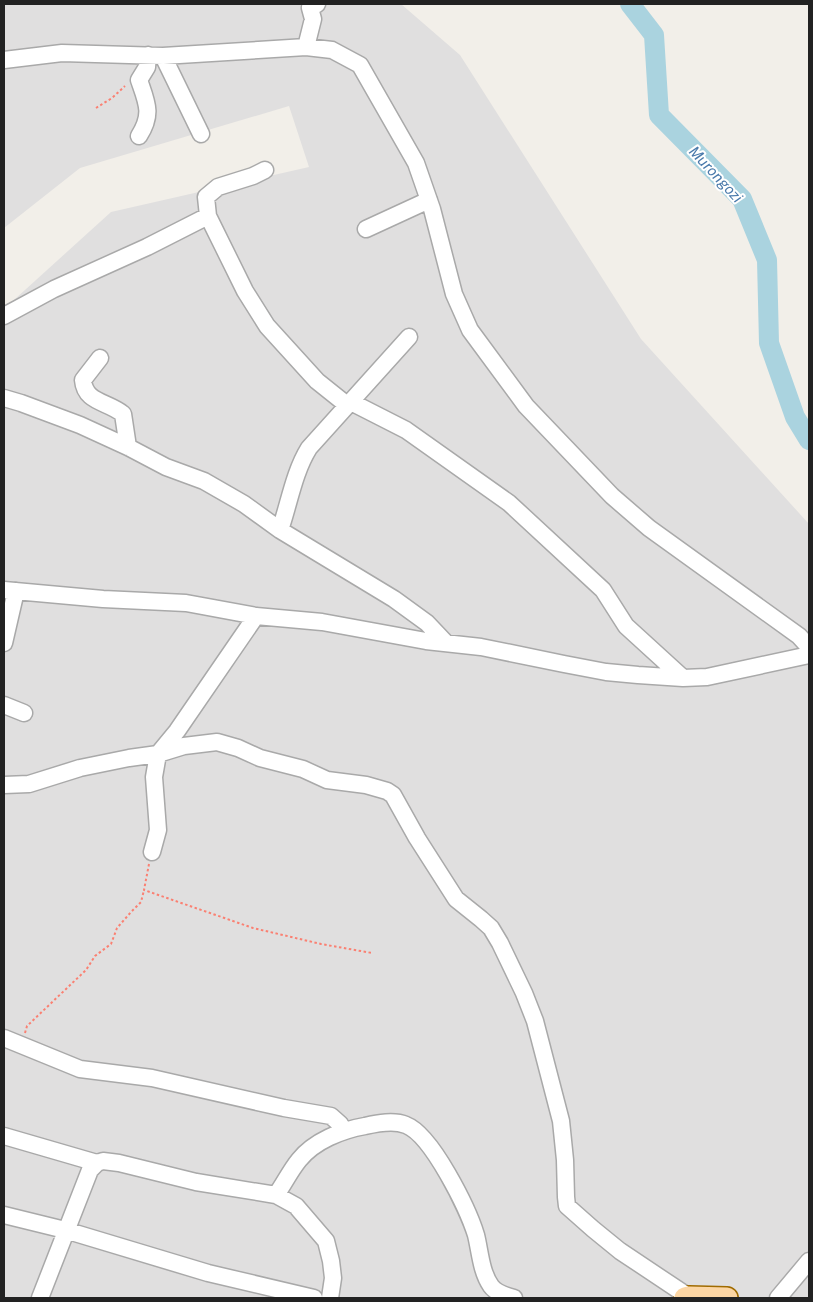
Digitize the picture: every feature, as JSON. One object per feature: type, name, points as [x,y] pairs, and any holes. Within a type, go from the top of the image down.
[{"type":"main road","points":[[687,1297],[727,1298]]},
{"type":"street","points":[[306,47],[313,19],[311,5]]},
{"type":"street","points":[[4,60],[62,53],[155,56],[306,47],[332,50],[360,65],[416,163],[429,200],[454,294],[470,330],[526,406],[612,496],[649,528],[791,631],[809,647]]},
{"type":"street","points":[[139,136],[147,123],[148,114],[139,80],[155,56]]},
{"type":"street","points":[[155,56],[201,134]]},
{"type":"street","points":[[265,170],[253,176],[218,187],[206,197],[208,216],[245,291],[267,326],[317,381],[349,403],[406,430],[509,503],[603,590],[626,626],[683,678]]},
{"type":"street","points":[[366,229],[429,200]]},
{"type":"street","points":[[4,316],[54,289],[147,247],[208,216]]},
{"type":"street","points":[[280,530],[305,456],[349,403],[409,337]]},
{"type":"street","points":[[100,358],[83,380],[84,388],[90,396],[117,409],[122,414],[128,447]]},
{"type":"street","points":[[4,398],[80,425],[166,467],[204,481],[244,504],[280,530],[394,599],[427,623],[445,642]]},
{"type":"street","points":[[4,643],[10,591],[103,599],[186,603],[256,616],[322,622],[370,632],[481,647],[606,672],[683,678],[707,677],[809,655]]},
{"type":"street","points":[[152,852],[158,830],[154,777],[158,754],[177,731],[256,616]]},
{"type":"street","points":[[4,705],[24,713]]},
{"type":"street","points":[[4,785],[29,784],[80,768],[158,754],[184,746],[217,742],[238,748],[260,758],[303,769],[327,780],[366,784],[393,795],[417,838],[456,899],[481,919],[496,936],[524,993],[535,1021],[561,1121],[567,1206],[620,1250],[687,1297]]},
{"type":"street","points":[[4,1038],[80,1070],[152,1078],[284,1108],[331,1116],[340,1124],[343,1131]]},
{"type":"street","points":[[276,1195],[299,1159],[328,1138],[343,1131],[380,1123],[406,1124],[416,1131],[437,1157],[455,1187],[468,1213],[485,1273],[492,1286],[504,1296],[514,1298]]},
{"type":"street","points":[[4,1136],[98,1163]]},
{"type":"street","points":[[40,1298],[90,1170],[103,1161],[119,1163],[196,1182],[276,1195],[296,1206],[326,1241],[333,1278],[330,1298]]},
{"type":"street","points":[[4,1215],[66,1230],[208,1273],[314,1298]]},
{"type":"street","points":[[778,1298],[809,1261]]},
{"type":"path","points":[[96,108],[112,98],[129,83],[139,80]]},
{"type":"path","points":[[20,1044],[27,1026],[86,970],[95,956],[111,944],[117,928],[141,902],[152,852]]},
{"type":"path","points":[[144,890],[253,928],[320,944],[372,953]]},
{"type":"shaded area","points":[[4,4],[401,4],[460,55],[641,339],[809,524],[809,1298],[4,1298],[4,309],[111,212],[309,167],[289,106],[80,168],[4,228]]},
{"type":"waterway","name":"Murongozi","points":[[630,4],[654,35],[659,115],[742,199],[767,260],[769,343],[795,417],[809,440]]}]
